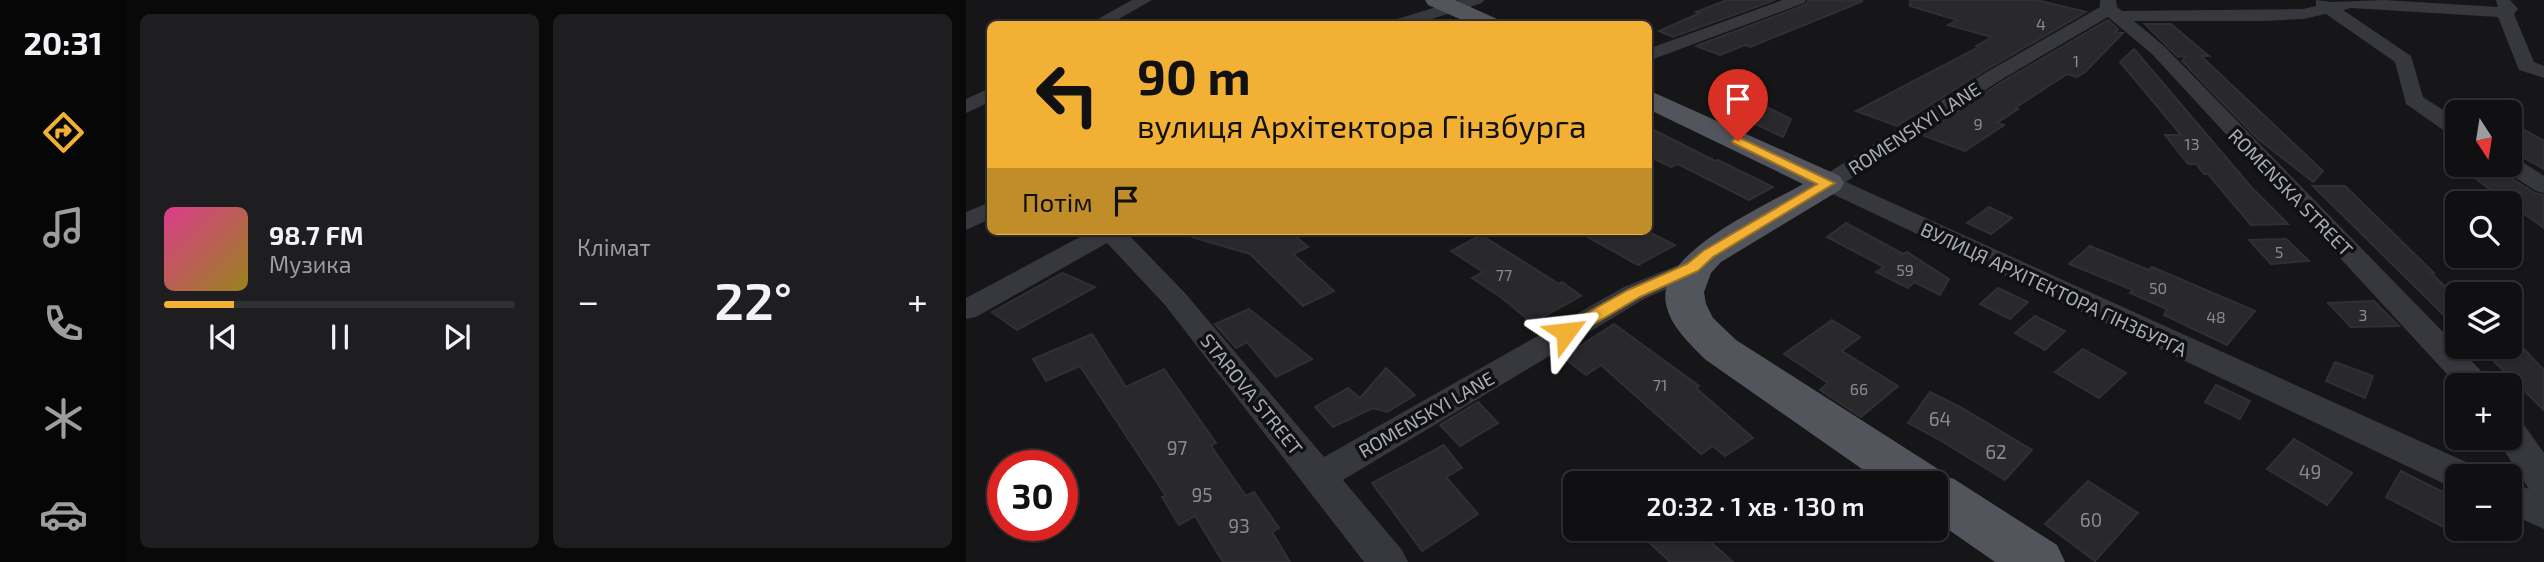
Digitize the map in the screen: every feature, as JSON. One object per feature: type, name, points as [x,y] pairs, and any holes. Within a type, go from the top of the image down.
[{"type":"main road","points":[[1444,4],[1480,21]]},
{"type":"main road","name":"ВУЛИЦЯ АРХІТЕКТОРА ГІНЗБУРГА","points":[[1652,100],[1828,183]]},
{"type":"main road","name":"ROMENSKYI LANE","points":[[1693,267],[1708,254],[1828,183]]},
{"type":"main road","points":[[1693,267],[1684,285],[1685,305],[1694,324],[1706,337],[1732,358],[1902,471]]},
{"type":"main road","points":[[1948,502],[2038,562]]},
{"type":"street","points":[[1104,21],[1144,0]]},
{"type":"street","points":[[1407,21],[1444,4],[1476,0]]},
{"type":"street","points":[[1652,55],[1798,0]]},
{"type":"street","points":[[2324,3],[2404,60],[2413,100],[2445,121]]},
{"type":"street","points":[[2106,6],[2264,16],[2303,14],[2324,3],[2503,6],[2526,66],[2544,72]]},
{"type":"street","name":"ROMENSKYI LANE","points":[[1828,183],[2106,6]]},
{"type":"street","name":"ROMENSKA STREET","points":[[2106,6],[2158,50],[2465,373]]},
{"type":"street","points":[[966,107],[987,96]]},
{"type":"street","points":[[2522,171],[2544,186]]},
{"type":"street","name":"ВУЛИЦЯ АРХІТЕКТОРА ГІНЗБУРГА","points":[[1828,183],[2445,468]]},
{"type":"street","points":[[966,222],[987,211]]},
{"type":"street","points":[[966,310],[1103,235]]},
{"type":"street","name":"STAROVA STREET","points":[[1114,235],[1175,299],[1388,562]]},
{"type":"street","name":"ROMENSKYI LANE","points":[[1318,477],[1634,293],[1693,267]]},
{"type":"street","points":[[2522,449],[2544,482]]},
{"type":"street","points":[[2522,503],[2544,513]]},
{"type":"building","points":[[1727,0],[1775,0],[1673,37],[1659,31],[1700,13],[1696,12]]},
{"type":"building","points":[[1809,0],[1863,1],[1750,47],[1745,45],[1720,55],[1696,46],[1805,5]]},
{"type":"building","points":[[1910,0],[2037,0],[2086,12],[1984,71],[1897,126],[1856,111],[1979,47],[1976,46],[1992,37],[1948,25],[1957,20],[1910,6]]},
{"type":"building","points":[[2108,20],[2118,29],[2115,32],[2123,33],[2085,72],[2077,77],[2067,74],[2015,108],[2018,109],[1997,123],[2004,125],[1965,151],[1922,135],[2000,83]]},
{"type":"building","points":[[2145,24],[2171,24],[2209,56],[2201,56],[2323,171],[2313,182],[2257,138],[2182,61],[2186,56],[2178,57]]},
{"type":"building","points":[[2134,49],[2252,188],[2288,224],[2251,225],[2208,174],[2204,174],[2196,164],[2188,164],[2165,135],[2181,135],[2120,62]]},
{"type":"building","points":[[1756,102],[1791,119],[1783,137],[1730,112]]},
{"type":"building","points":[[1652,129],[1773,187],[1749,200],[1678,164],[1671,167],[1652,158]]},
{"type":"building","points":[[2522,129],[2544,141],[2544,169],[2522,157]]},
{"type":"building","points":[[2473,177],[2509,177],[2535,193],[2544,195],[2544,228],[2522,212],[2522,191],[2493,191]]},
{"type":"building","points":[[2313,186],[2345,186],[2434,273],[2431,273],[2445,286],[2445,316]]},
{"type":"building","points":[[1989,207],[2012,218],[1991,234],[1967,223]]},
{"type":"building","points":[[1846,223],[1903,254],[1907,252],[1949,279],[1940,295],[1914,282],[1908,288],[1876,272],[1884,267],[1827,237]]},
{"type":"building","points":[[1652,234],[1675,245],[1638,265],[1584,235]]},
{"type":"building","points":[[1294,235],[1308,247],[1293,254],[1334,291],[1303,306],[1250,254],[1192,237]]},
{"type":"building","points":[[1481,235],[1581,296],[1532,323],[1472,278],[1483,272],[1451,251]]},
{"type":"building","points":[[2286,239],[2309,261],[2271,264],[2249,240]]},
{"type":"building","points":[[2090,246],[2149,270],[2152,267],[2255,311],[2227,345],[2164,315],[2167,309],[2130,293],[2133,290],[2069,264]]},
{"type":"building","points":[[1062,273],[1095,287],[1017,330],[992,312]]},
{"type":"building","points":[[1998,288],[2028,302],[2010,319],[1980,304]]},
{"type":"building","points":[[2374,301],[2399,326],[2351,327],[2328,303]]},
{"type":"building","points":[[1249,309],[1312,359],[1276,377],[1247,342],[1236,348],[1215,324]]},
{"type":"building","points":[[2035,316],[2065,331],[2045,350],[2015,333]]},
{"type":"building","points":[[1832,320],[1860,337],[1842,351],[1898,386],[1861,417],[1820,390],[1828,383],[1784,354]]},
{"type":"building","points":[[1614,324],[1699,386],[1696,388],[1753,438],[1725,456],[1713,446],[1701,454],[1601,365],[1586,375],[1563,357]]},
{"type":"building","points":[[1092,334],[1126,387],[1164,369],[1216,443],[1211,446],[1246,496],[1254,492],[1279,528],[1272,532],[1290,562],[1223,562],[1195,516],[1179,525],[1162,497],[1166,496],[1080,366],[1046,381],[1033,359]]},
{"type":"building","points":[[2522,347],[2544,370],[2544,410],[2522,389],[2522,373],[2506,373],[2491,359],[2522,359]]},
{"type":"building","points":[[2083,349],[2126,373],[2099,398],[2055,372]]},
{"type":"building","points":[[2335,362],[2373,376],[2365,398],[2326,381]]},
{"type":"building","points":[[1386,368],[1415,395],[1387,412],[1373,408],[1333,427],[1315,407],[1348,388],[1360,398]]},
{"type":"building","points":[[2216,385],[2250,401],[2240,419],[2205,402]]},
{"type":"building","points":[[1930,392],[2032,450],[2005,480],[1908,423]]},
{"type":"building","points":[[1478,402],[1498,423],[1460,446],[1440,425]]},
{"type":"building","points":[[2294,439],[2352,473],[2327,505],[2267,469]]},
{"type":"building","points":[[1444,445],[1462,468],[1446,477],[1478,514],[1422,551],[1372,483]]},
{"type":"building","points":[[2401,471],[2445,493],[2445,528],[2386,497]]},
{"type":"building","points":[[2088,481],[2138,513],[2095,561],[2045,524]]},
{"type":"building","points":[[1648,541],[1710,541],[1733,562],[1670,562]]},
{"type":"route","points":[[1566,332],[1634,293],[1693,267],[1708,254],[1828,183],[1738,141]]}]
